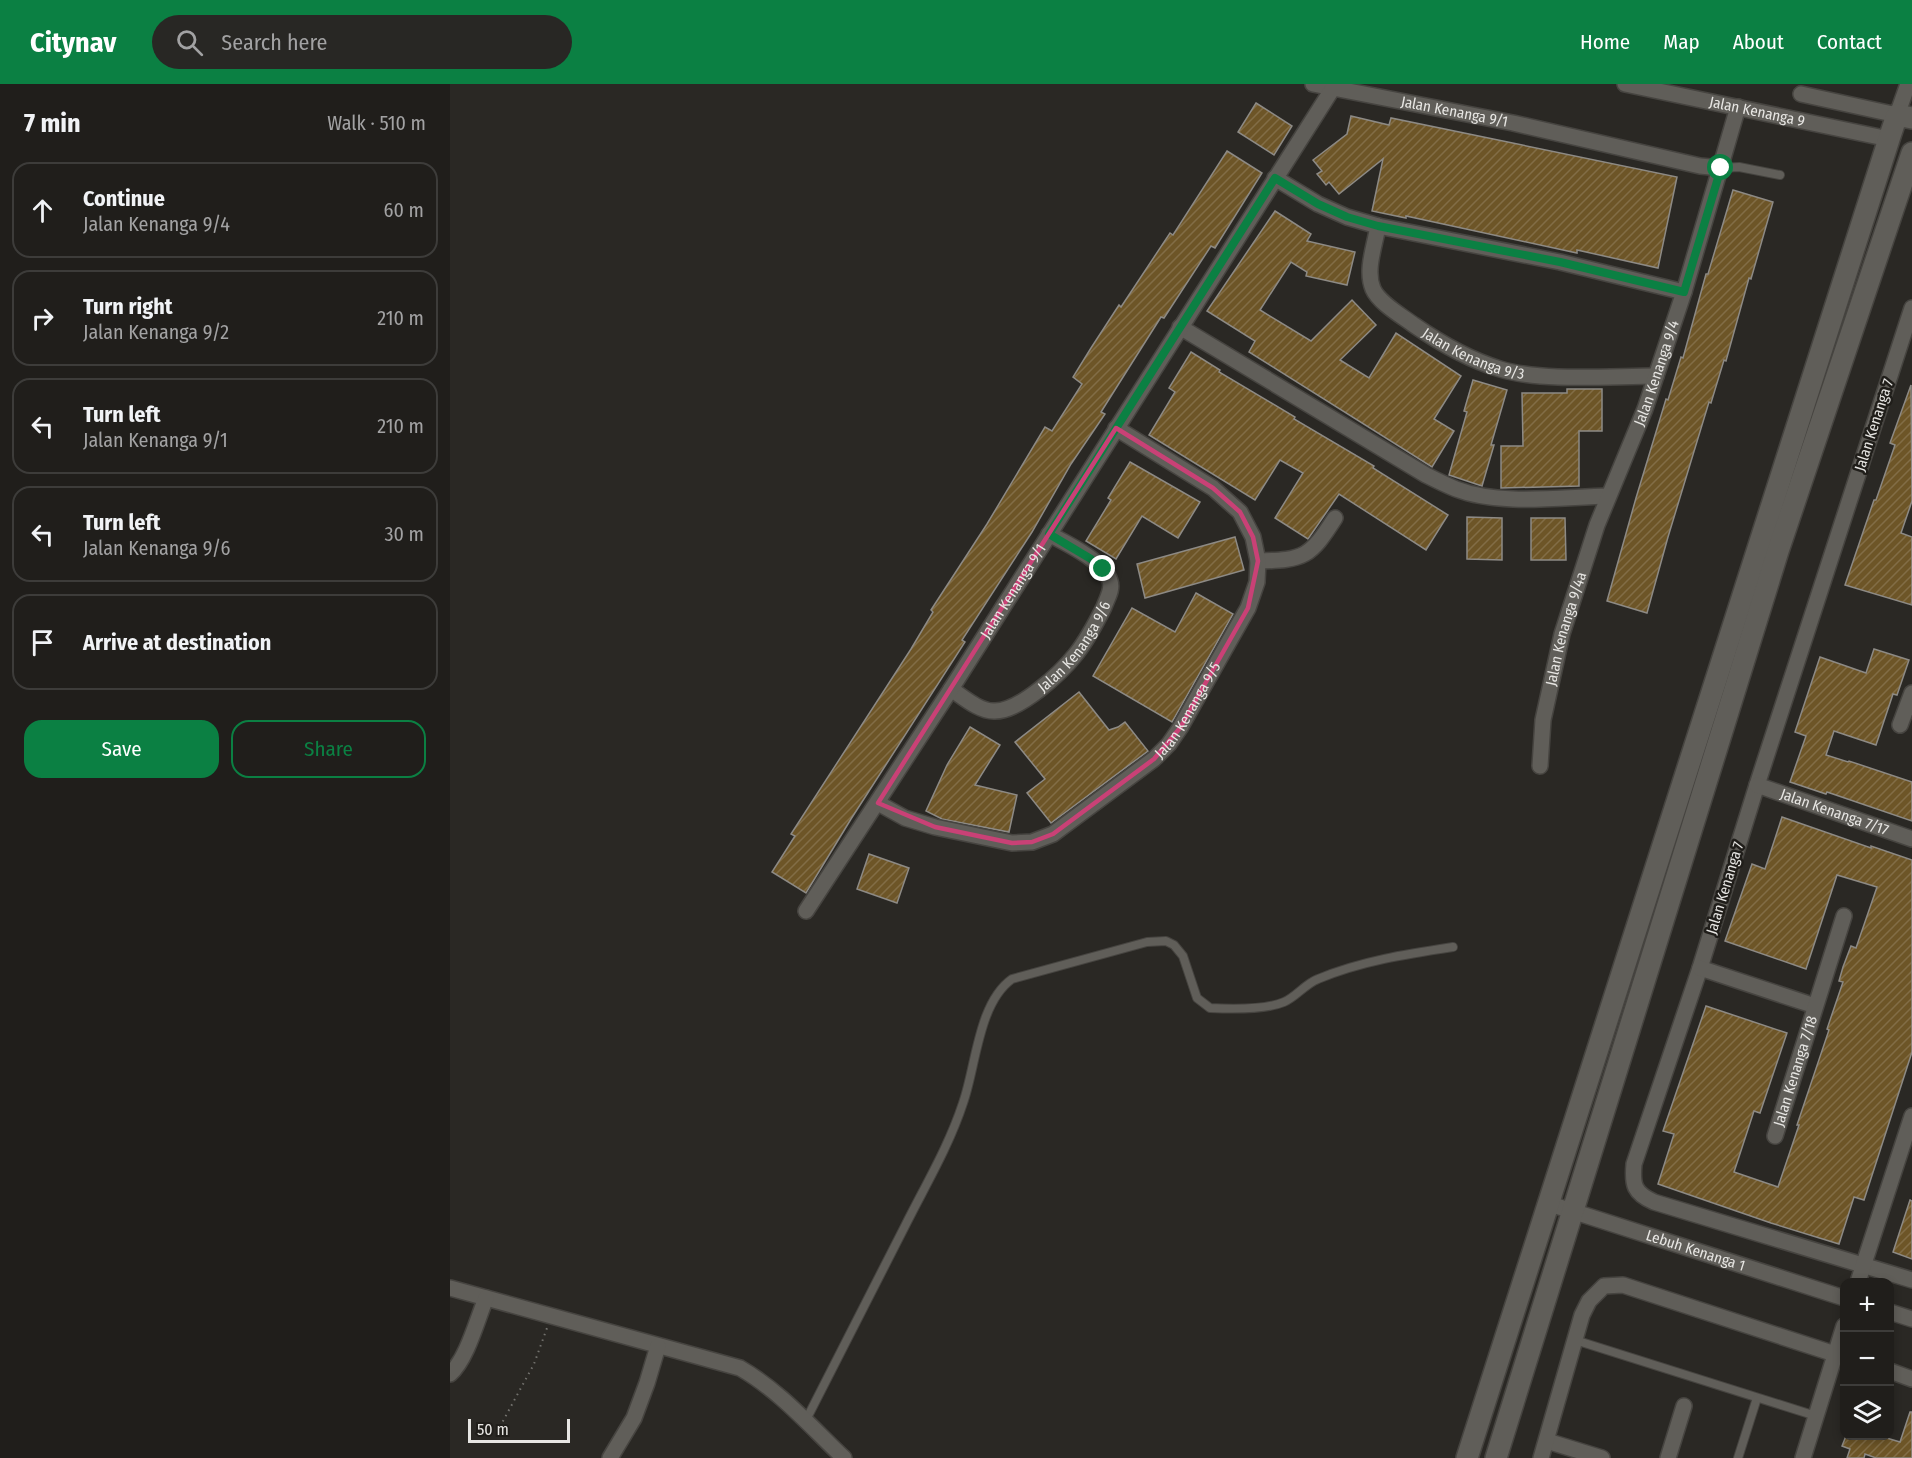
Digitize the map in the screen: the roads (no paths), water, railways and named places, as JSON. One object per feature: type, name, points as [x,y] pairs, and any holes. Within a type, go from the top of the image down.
[{"type":"street","points":[[1313,84],[1334,85]]},
{"type":"street","name":"Jalan Kenanga 9","points":[[1625,84],[1889,139]]},
{"type":"street","points":[[1467,1458],[1889,139],[1905,116],[1908,84]]},
{"type":"street","name":"Jalan Kenanga 9/1","points":[[806,911],[951,689],[1334,85],[1700,166],[1721,168]]},
{"type":"street","points":[[1802,94],[1905,116]]},
{"type":"street","name":"Jalan Kenanga 9/4","points":[[1608,496],[1645,409],[1684,292],[1738,107]]},
{"type":"street","points":[[1889,139],[1912,144]]},
{"type":"street","points":[[1496,1458],[1778,551],[1912,153]]},
{"type":"street","points":[[1275,178],[1318,204],[1347,217],[1378,226],[1560,262],[1684,292]]},
{"type":"street","name":"Jalan Kenanga 9/3","points":[[1378,226],[1370,272],[1373,290],[1389,308],[1466,356],[1501,370],[1544,376],[1656,376]]},
{"type":"street","name":"Jalan Kenanga 7","points":[[1912,308],[1700,968],[1634,1164],[1632,1181],[1641,1196],[1654,1202],[1912,1280]]},
{"type":"street","points":[[1180,327],[1426,475],[1457,490],[1487,496],[1515,498],[1608,496]]},
{"type":"street","name":"Jalan Kenanga 9/5","points":[[878,803],[905,818],[935,827],[1012,843],[1032,842],[1053,834],[1154,759],[1180,728],[1248,608],[1257,582],[1258,561],[1253,537],[1240,512],[1212,488],[1116,428]]},
{"type":"street","name":"Jalan Kenanga 9/4a","points":[[1540,766],[1543,720],[1562,634],[1608,496]]},
{"type":"street","points":[[1258,561],[1287,561],[1305,555],[1317,545],[1335,518]]},
{"type":"street","name":"Jalan Kenanga 9/6","points":[[951,689],[977,706],[994,712],[1014,707],[1046,684],[1076,655],[1095,625],[1111,591],[1110,580],[1103,569],[1091,559],[1049,534]]},
{"type":"street","points":[[1900,725],[1912,693]]},
{"type":"street","name":"Jalan Kenanga 7/17","points":[[1757,785],[1912,839]]},
{"type":"street","name":"Jalan Kenanga 7/18","points":[[1774,1136],[1844,916]]},
{"type":"street","name":"Jalan Kenanga 7/18","points":[[1700,968],[1815,1006]]},
{"type":"street","points":[[1859,1278],[1907,1148],[1912,1116]]},
{"type":"street","name":"Lebuh Kenanga 1","points":[[1548,1203],[1840,1296]]},
{"type":"street","points":[[1542,1458],[1575,1340],[1589,1301],[1604,1286],[1623,1285],[1840,1355],[1816,1416],[1803,1458]]},
{"type":"street","points":[[450,1288],[740,1368],[779,1395],[844,1458]]},
{"type":"street","points":[[450,1374],[457,1368],[486,1298]]},
{"type":"street","points":[[1894,1313],[1912,1319]]},
{"type":"street","points":[[610,1458],[633,1418],[658,1346]]},
{"type":"street","points":[[1894,1372],[1912,1379]]},
{"type":"street","points":[[1668,1458],[1684,1406]]},
{"type":"street","points":[[1547,1441],[1602,1458]]},
{"type":"lane","points":[[1721,168],[1739,167],[1780,175]]},
{"type":"lane","points":[[806,1420],[939,1159],[963,1103],[975,1050],[985,1019],[1003,985],[1012,979],[1147,942],[1166,941],[1174,945],[1183,956],[1197,998],[1210,1008],[1274,1005],[1285,1002],[1316,980],[1387,957],[1453,948]]},
{"type":"lane","points":[[1575,1340],[1816,1416]]},
{"type":"lane","points":[[1738,1458],[1757,1398]]}]
